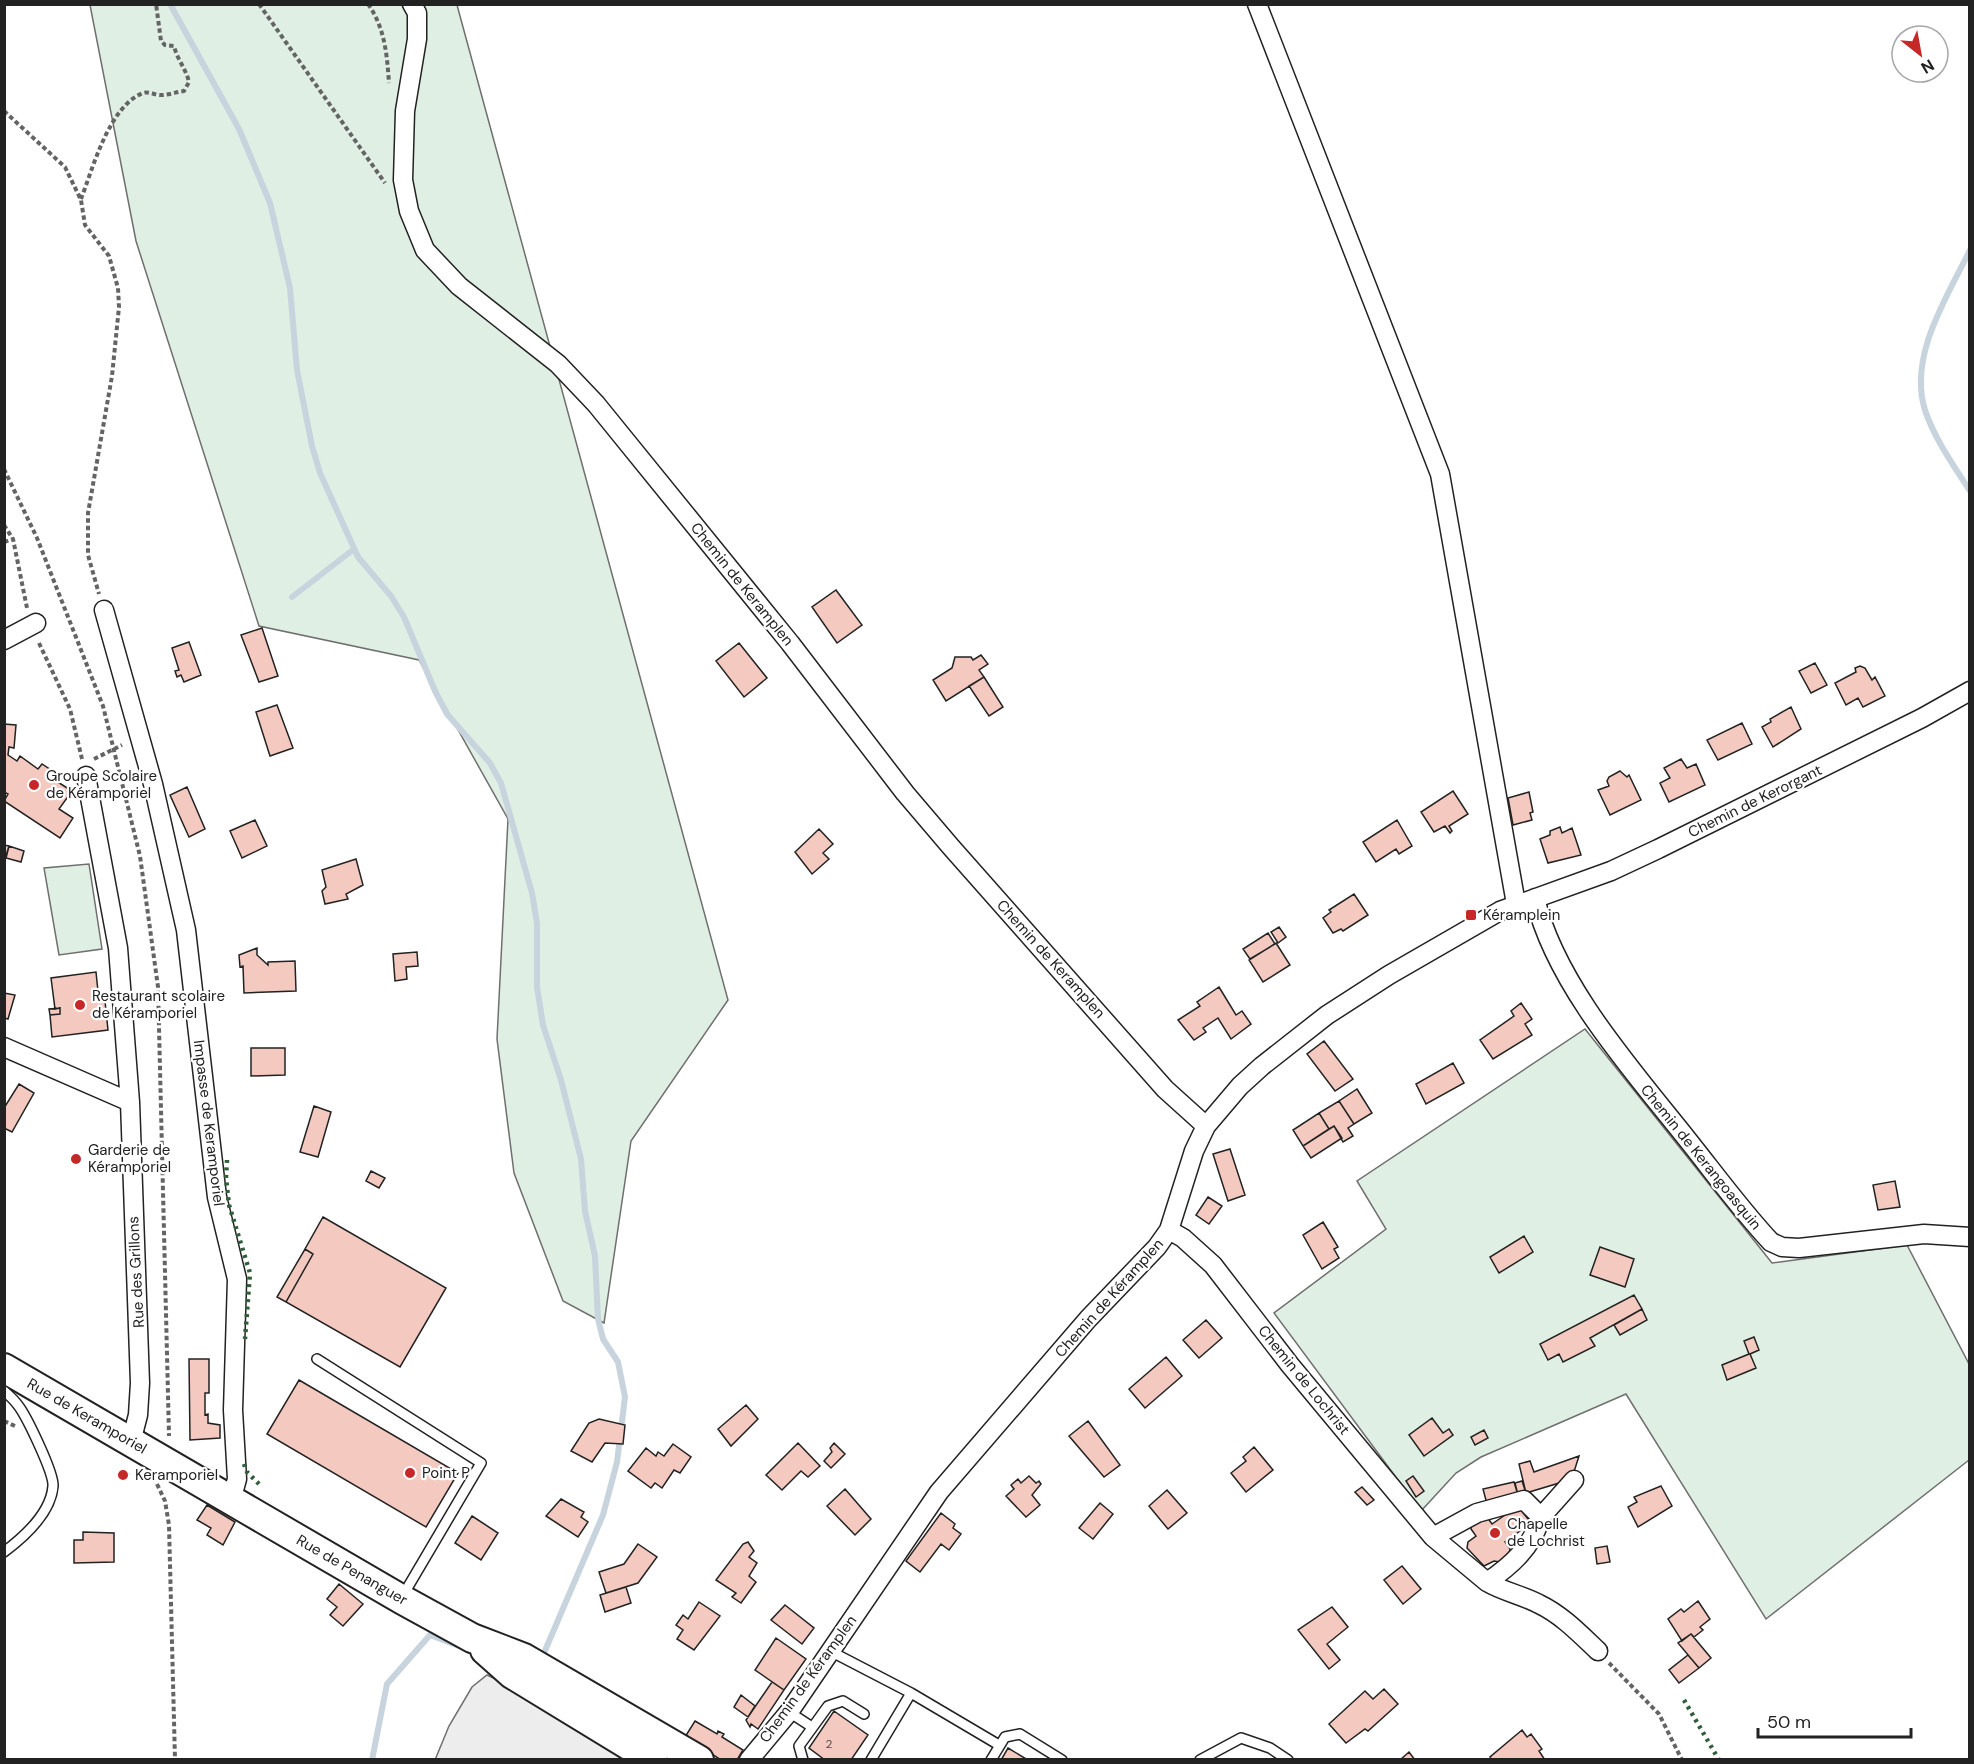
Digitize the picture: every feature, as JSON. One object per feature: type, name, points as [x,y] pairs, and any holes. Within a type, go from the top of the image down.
[{"type":"main road","name":"Rue de Keramporiel","points":[[4,1368],[231,1501]]},
{"type":"main road","name":"Rue de Penanguer","points":[[231,1501],[472,1638],[524,1658],[699,1760]]},
{"type":"main road","name":"Rue de Penanguer","points":[[472,1638],[512,1674],[653,1760]]},
{"type":"street","name":"Chemin de Keramplen","points":[[412,4],[417,13],[417,39],[405,111],[403,180],[409,211],[425,250],[439,268],[558,364],[596,404],[790,643],[905,793],[951,848],[1166,1089],[1206,1126]]},
{"type":"street","points":[[1257,4],[1440,474],[1516,904],[1535,898]]},
{"type":"street","name":"Impasse de Keramporiel","points":[[104,610],[153,784],[186,930],[216,1187],[237,1279],[233,1410],[237,1479],[231,1501]]},
{"type":"street","points":[[4,640],[33,624]]},
{"type":"street","name":"Chemin de Kerorgant","points":[[1535,898],[1611,871],[1658,849],[1911,723],[1970,691]]},
{"type":"street","name":"Rue des Grillons","points":[[84,770],[118,948],[130,1102],[140,1383],[138,1415],[131,1442]]},
{"type":"street","name":"Chemin de Kerangoasquin","points":[[1535,898],[1546,937],[1599,1024],[1645,1088],[1771,1242],[1782,1247],[1799,1248],[1924,1234],[1970,1237]]},
{"type":"street","name":"Chemin de Kéramplen","points":[[749,1760],[789,1712],[939,1492],[1088,1319],[1157,1247],[1169,1230],[1194,1151],[1206,1126],[1240,1086],[1327,1015],[1465,929],[1516,904]]},
{"type":"street","points":[[4,1047],[130,1102]]},
{"type":"street","name":"Chemin de Lochrist","points":[[1169,1230],[1183,1238],[1213,1265],[1290,1365],[1433,1537],[1487,1582],[1514,1596],[1540,1604],[1568,1623],[1598,1651]]},
{"type":"street","points":[[1487,1582],[1512,1564],[1528,1546],[1537,1533],[1541,1517],[1574,1480]]},
{"type":"street","points":[[1433,1537],[1477,1513],[1524,1500],[1541,1517]]},
{"type":"lane","points":[[317,1359],[481,1463],[400,1599]]},
{"type":"lane","points":[[4,1391],[20,1407],[42,1451],[54,1485],[45,1508],[25,1536],[4,1552]]},
{"type":"lane","points":[[830,1651],[911,1693],[999,1745]]},
{"type":"lane","points":[[871,1760],[911,1693]]},
{"type":"lane","points":[[803,1760],[799,1746],[828,1706],[843,1701],[864,1714]]},
{"type":"lane","points":[[789,1712],[812,1727]]},
{"type":"lane","points":[[991,1760],[1005,1737],[1020,1734],[1062,1760]]},
{"type":"lane","points":[[1200,1760],[1241,1738],[1270,1748],[1288,1760]]},
{"type":"path","points":[[81,200],[105,134],[118,116],[133,100],[145,92],[169,94],[184,91],[189,82],[188,74],[177,60],[174,46],[165,45],[161,41],[156,4]]},
{"type":"path","points":[[259,4],[387,187],[409,211]]},
{"type":"path","points":[[368,4],[378,19],[386,46],[389,85]]},
{"type":"path","points":[[4,111],[65,167],[81,200],[85,225],[109,256],[118,297],[112,376],[88,513],[88,555],[104,610]]},
{"type":"path","points":[[4,525],[13,539],[33,624],[70,709],[84,770],[140,736]]},
{"type":"path","points":[[4,542],[13,539]]},
{"type":"path","points":[[1598,1651],[1659,1714],[1682,1760]]},
{"type":"green space","points":[[90,5],[457,5],[728,1000],[631,1141],[604,1323],[563,1301],[514,1173],[497,1039],[508,819],[419,660],[259,626],[136,241]]},
{"type":"green space","points":[[89,864],[102,949],[59,955],[44,868]]},
{"type":"green space","points":[[1585,1029],[1772,1263],[1907,1245],[1969,1364],[1969,1460],[1766,1619],[1626,1394],[1481,1457],[1456,1473],[1421,1511],[1274,1313],[1386,1229],[1357,1181]]},
{"type":"shaded area","points":[[487,1675],[502,1682],[626,1760],[435,1760],[449,1726],[472,1687]]},
{"type":"building","points":[[836,590],[862,625],[837,643],[812,607]]},
{"type":"building","points":[[262,628],[278,676],[259,682],[241,635]]},
{"type":"building","points":[[189,642],[201,675],[184,682],[181,675],[177,677],[175,671],[179,670],[172,648]]},
{"type":"building","points":[[739,643],[767,678],[744,697],[716,661]]},
{"type":"building","points":[[981,655],[988,664],[979,670],[984,677],[946,701],[933,680],[952,668],[955,657],[971,657],[973,660]]},
{"type":"building","points":[[1815,663],[1827,685],[1811,693],[1799,671]]},
{"type":"building","points":[[1860,666],[1865,668],[1872,680],[1875,677],[1885,696],[1863,707],[1858,698],[1846,705],[1835,683],[1856,672],[1855,668]]},
{"type":"building","points":[[984,677],[1003,707],[989,716],[969,686]]},
{"type":"building","points":[[277,705],[293,748],[270,756],[256,712]]},
{"type":"building","points":[[1791,707],[1801,729],[1773,747],[1762,727],[1771,722],[1770,719]]},
{"type":"building","points":[[1742,723],[1752,744],[1718,760],[1707,740]]},
{"type":"building","name":"Groupe Scolaire de Kéramporiel","points":[[4,724],[16,725],[14,748],[9,747],[8,755],[17,761],[20,756],[38,769],[42,764],[57,774],[53,779],[72,791],[59,809],[73,818],[60,838],[4,801],[8,794],[4,792]]},
{"type":"building","points":[[1681,759],[1687,768],[1696,764],[1705,785],[1669,802],[1660,783],[1670,778],[1664,768]]},
{"type":"building","points":[[1620,771],[1627,777],[1629,775],[1641,800],[1610,815],[1598,790],[1609,786],[1607,781],[1609,777]]},
{"type":"building","points":[[187,787],[205,829],[189,837],[170,795]]},
{"type":"building","points":[[1453,791],[1468,814],[1449,826],[1452,831],[1450,833],[1445,826],[1434,832],[1421,812]]},
{"type":"building","points":[[1529,792],[1533,812],[1530,813],[1532,820],[1513,825],[1508,798]]},
{"type":"building","points":[[255,820],[267,846],[242,858],[230,831]]},
{"type":"building","points":[[1397,820],[1412,846],[1399,854],[1396,849],[1376,862],[1363,842]]},
{"type":"building","points":[[1560,827],[1562,833],[1572,828],[1581,855],[1548,863],[1540,839]]},
{"type":"building","points":[[819,829],[833,844],[823,853],[829,859],[812,874],[795,852]]},
{"type":"building","points":[[4,845],[9,846],[4,862]]},
{"type":"building","points":[[9,846],[24,851],[21,862],[6,858]]},
{"type":"building","points":[[356,859],[363,885],[346,894],[348,899],[325,904],[322,891],[326,887],[322,870]]},
{"type":"building","points":[[1354,894],[1368,915],[1343,931],[1341,929],[1333,933],[1323,918],[1331,912],[1329,910]]},
{"type":"building","points":[[1279,927],[1286,937],[1278,943],[1271,932]]},
{"type":"building","points":[[1268,933],[1275,944],[1250,959],[1243,949]]},
{"type":"building","points":[[1276,943],[1290,965],[1263,982],[1249,960]]},
{"type":"building","points":[[257,948],[257,955],[268,965],[268,962],[295,961],[296,991],[244,993],[243,966],[240,967],[239,955]]},
{"type":"building","points":[[417,952],[418,966],[406,967],[407,979],[395,981],[393,954]]},
{"type":"building","name":"Restaurant scolaire de Kéramporiel","points":[[96,972],[99,1001],[105,1001],[108,1030],[52,1037],[50,1015],[60,1014],[60,1008],[55,1009],[51,978]]},
{"type":"building","points":[[1219,987],[1236,1015],[1242,1011],[1251,1024],[1231,1039],[1218,1018],[1203,1028],[1206,1032],[1194,1040],[1178,1020],[1200,1006],[1197,1002]]},
{"type":"building","points":[[4,993],[15,995],[8,1019],[4,1018]]},
{"type":"building","points":[[1521,1003],[1532,1019],[1525,1024],[1532,1035],[1493,1059],[1480,1040],[1514,1016],[1511,1011]]},
{"type":"building","points":[[60,1008],[60,1014],[50,1015],[49,1009]]},
{"type":"building","points":[[1324,1041],[1353,1079],[1335,1091],[1307,1054]]},
{"type":"building","points":[[251,1048],[285,1048],[285,1075],[251,1076]]},
{"type":"building","points":[[1453,1063],[1464,1083],[1426,1104],[1416,1084]]},
{"type":"building","points":[[19,1084],[34,1093],[12,1132],[4,1128],[4,1108]]},
{"type":"building","points":[[1357,1089],[1372,1113],[1354,1124],[1339,1101]]},
{"type":"building","points":[[1339,1101],[1354,1124],[1348,1128],[1353,1136],[1343,1142],[1334,1126],[1329,1129],[1319,1113]]},
{"type":"building","points":[[314,1106],[331,1112],[318,1157],[300,1152]]},
{"type":"building","points":[[1319,1113],[1329,1129],[1303,1146],[1293,1130]]},
{"type":"building","points":[[1334,1126],[1342,1138],[1311,1158],[1303,1146]]},
{"type":"building","points":[[1230,1149],[1245,1195],[1228,1201],[1213,1154]]},
{"type":"building","points":[[371,1171],[385,1178],[379,1188],[366,1181]]},
{"type":"building","points":[[1895,1181],[1900,1207],[1878,1210],[1873,1185]]},
{"type":"building","points":[[1208,1197],[1222,1206],[1209,1224],[1196,1215]]},
{"type":"building","points":[[323,1217],[446,1288],[400,1367],[286,1302],[313,1254],[305,1249]]},
{"type":"building","points":[[1323,1222],[1338,1247],[1334,1249],[1339,1258],[1322,1269],[1303,1235]]},
{"type":"building","points":[[1524,1236],[1533,1252],[1499,1273],[1490,1257]]},
{"type":"building","points":[[1600,1247],[1634,1259],[1625,1287],[1590,1275]]},
{"type":"building","points":[[305,1249],[313,1254],[286,1302],[277,1297]]},
{"type":"building","points":[[1634,1295],[1642,1309],[1590,1338],[1595,1346],[1563,1362],[1559,1354],[1548,1360],[1540,1344]]},
{"type":"building","points":[[1642,1309],[1647,1320],[1620,1335],[1614,1325]]},
{"type":"building","points":[[1206,1320],[1222,1338],[1199,1358],[1183,1340]]},
{"type":"building","points":[[1754,1337],[1759,1350],[1750,1354],[1756,1368],[1727,1380],[1722,1365],[1749,1354],[1744,1341]]},
{"type":"building","points":[[1166,1357],[1182,1376],[1145,1408],[1129,1389]]},
{"type":"building","points":[[189,1359],[209,1359],[209,1393],[205,1393],[205,1415],[208,1414],[208,1423],[220,1425],[220,1438],[190,1440]]},
{"type":"building","points":[[299,1380],[458,1473],[426,1527],[267,1434]]},
{"type":"building","points":[[746,1405],[758,1419],[731,1446],[718,1429]]},
{"type":"building","points":[[1432,1418],[1443,1433],[1449,1429],[1453,1435],[1424,1456],[1409,1435]]},
{"type":"building","points":[[599,1419],[625,1425],[623,1444],[605,1443],[592,1462],[571,1451],[589,1423]]},
{"type":"building","points":[[1088,1421],[1120,1465],[1104,1477],[1069,1436]]},
{"type":"building","points":[[1484,1430],[1488,1438],[1475,1445],[1471,1437]]},
{"type":"building","points":[[798,1443],[820,1466],[808,1477],[801,1471],[782,1490],[766,1475]]},
{"type":"building","points":[[834,1443],[845,1454],[831,1468],[824,1461],[832,1452],[830,1448]]},
{"type":"building","points":[[673,1444],[691,1457],[680,1473],[674,1470],[662,1488],[655,1483],[651,1488],[628,1471],[646,1448],[656,1456],[658,1452],[664,1456]]},
{"type":"building","points":[[1254,1447],[1273,1470],[1246,1492],[1231,1473],[1246,1461],[1243,1457]]},
{"type":"building","points":[[1579,1456],[1569,1480],[1526,1493],[1519,1464],[1530,1461],[1534,1472]]},
{"type":"building","name":"Keramporiel","points":[[121,1470],[129,1474],[126,1479],[118,1476]]},
{"type":"building","points":[[1029,1476],[1036,1483],[1039,1481],[1041,1484],[1032,1495],[1040,1505],[1026,1517],[1006,1496],[1014,1489],[1011,1485],[1018,1479],[1021,1483]]},
{"type":"building","points":[[1413,1476],[1424,1491],[1416,1497],[1406,1481]]},
{"type":"building","points":[[1522,1481],[1526,1493],[1518,1495],[1515,1483]]},
{"type":"building","points":[[1514,1482],[1518,1495],[1487,1504],[1483,1489]]},
{"type":"building","points":[[1661,1486],[1672,1506],[1638,1527],[1628,1507],[1637,1502],[1634,1497]]},
{"type":"building","points":[[1362,1487],[1374,1500],[1367,1505],[1355,1492]]},
{"type":"building","points":[[845,1489],[871,1519],[855,1535],[827,1506]]},
{"type":"building","points":[[1167,1490],[1187,1513],[1168,1529],[1149,1506]]},
{"type":"building","points":[[561,1499],[584,1512],[581,1517],[588,1522],[578,1537],[546,1516]]},
{"type":"building","points":[[1100,1503],[1113,1514],[1093,1539],[1079,1528]]},
{"type":"building","points":[[207,1505],[235,1522],[223,1545],[207,1535],[211,1528],[197,1520]]},
{"type":"building","name":"Chapelle de Lochrist","points":[[1518,1506],[1531,1523],[1505,1542],[1510,1549],[1509,1555],[1500,1562],[1494,1561],[1484,1566],[1467,1548],[1468,1542],[1476,1536],[1471,1529],[1472,1522],[1487,1517],[1492,1524]]},
{"type":"building","points":[[941,1513],[955,1524],[953,1528],[961,1534],[949,1550],[941,1544],[920,1572],[906,1561]]},
{"type":"building","points":[[472,1516],[498,1533],[481,1560],[455,1543]]},
{"type":"building","points":[[83,1532],[114,1533],[114,1562],[74,1563],[74,1540],[83,1540]]},
{"type":"building","points":[[748,1542],[754,1551],[749,1557],[757,1563],[749,1576],[756,1582],[741,1603],[732,1597],[736,1593],[716,1580],[743,1544]]},
{"type":"building","points":[[638,1544],[657,1557],[638,1583],[606,1593],[599,1572],[624,1564]]},
{"type":"building","points":[[1607,1546],[1610,1562],[1597,1564],[1595,1548]]},
{"type":"building","points":[[1402,1566],[1421,1589],[1403,1604],[1384,1580]]},
{"type":"building","points":[[339,1584],[363,1604],[343,1626],[330,1615],[337,1607],[327,1599]]},
{"type":"building","points":[[626,1587],[631,1603],[605,1612],[600,1595]]},
{"type":"building","points":[[1698,1601],[1710,1619],[1700,1627],[1703,1630],[1694,1637],[1691,1634],[1682,1641],[1668,1619],[1681,1609],[1684,1612]]},
{"type":"building","points":[[699,1602],[720,1616],[694,1650],[677,1639],[683,1630],[676,1625],[683,1615],[688,1619]]},
{"type":"building","points":[[785,1605],[814,1628],[802,1644],[771,1620]]},
{"type":"building","points":[[1332,1607],[1348,1627],[1327,1644],[1340,1660],[1329,1669],[1298,1630]]},
{"type":"building","points":[[1691,1634],[1711,1658],[1699,1668],[1678,1643]]},
{"type":"building","points":[[776,1638],[806,1659],[784,1690],[755,1670]]},
{"type":"building","points":[[1688,1655],[1699,1668],[1679,1683],[1669,1670]]},
{"type":"building","points":[[772,1682],[784,1690],[758,1729],[751,1724],[750,1727],[746,1720]]},
{"type":"building","points":[[1384,1689],[1398,1704],[1368,1731],[1365,1729],[1346,1743],[1329,1724],[1365,1691],[1373,1699]]},
{"type":"building","points":[[741,1695],[755,1706],[748,1717],[734,1707]]},
{"type":"building","points":[[834,1711],[868,1735],[851,1760],[825,1760],[809,1748]]},
{"type":"building","points":[[695,1721],[717,1734],[718,1731],[724,1734],[722,1737],[743,1750],[737,1760],[721,1760],[685,1737]]},
{"type":"building","points":[[1522,1730],[1527,1737],[1531,1734],[1542,1749],[1539,1751],[1545,1760],[1492,1760],[1490,1757]]},
{"type":"building","points":[[1008,1748],[1028,1760],[1001,1760]]},
{"type":"building","points":[[1409,1752],[1415,1760],[1400,1760]]},
{"type":"waterway","points":[[170,4],[239,129],[270,203],[290,288],[297,370],[312,446],[320,473],[358,557],[391,596],[404,617],[447,714],[490,763],[501,783],[532,893],[537,923],[537,987],[543,1025],[561,1080],[581,1159],[585,1211],[595,1256],[598,1319],[603,1339],[618,1362],[625,1397],[617,1462],[603,1515],[541,1660]]},
{"type":"waterway","points":[[1970,250],[1932,327],[1922,369],[1921,390],[1925,410],[1934,431],[1970,491]]},
{"type":"waterway","points":[[292,597],[354,549]]},
{"type":"waterway","points":[[372,1760],[387,1684],[430,1635],[459,1646]]},
{"type":"hedge","points":[[227,1160],[229,1205],[250,1273],[245,1339]]},
{"type":"hedge","points":[[244,1464],[247,1472],[260,1485]]},
{"type":"hedge","points":[[1684,1700],[1719,1760]]},
{"type":"place","name":"Groupe Scolaire de Kéramporiel","points":[[34,785]]},
{"type":"place","name":"Kéramplein","points":[[1471,915]]},
{"type":"place","name":"Restaurant scolaire de Kéramporiel","points":[[80,1005]]},
{"type":"place","name":"Garderie de Kéramporiel","points":[[76,1159]]},
{"type":"place","name":"Point P","points":[[410,1473]]},
{"type":"place","name":"Keramporiel","points":[[123,1475]]},
{"type":"place","name":"Chapelle de Lochrist","points":[[1495,1533]]}]
